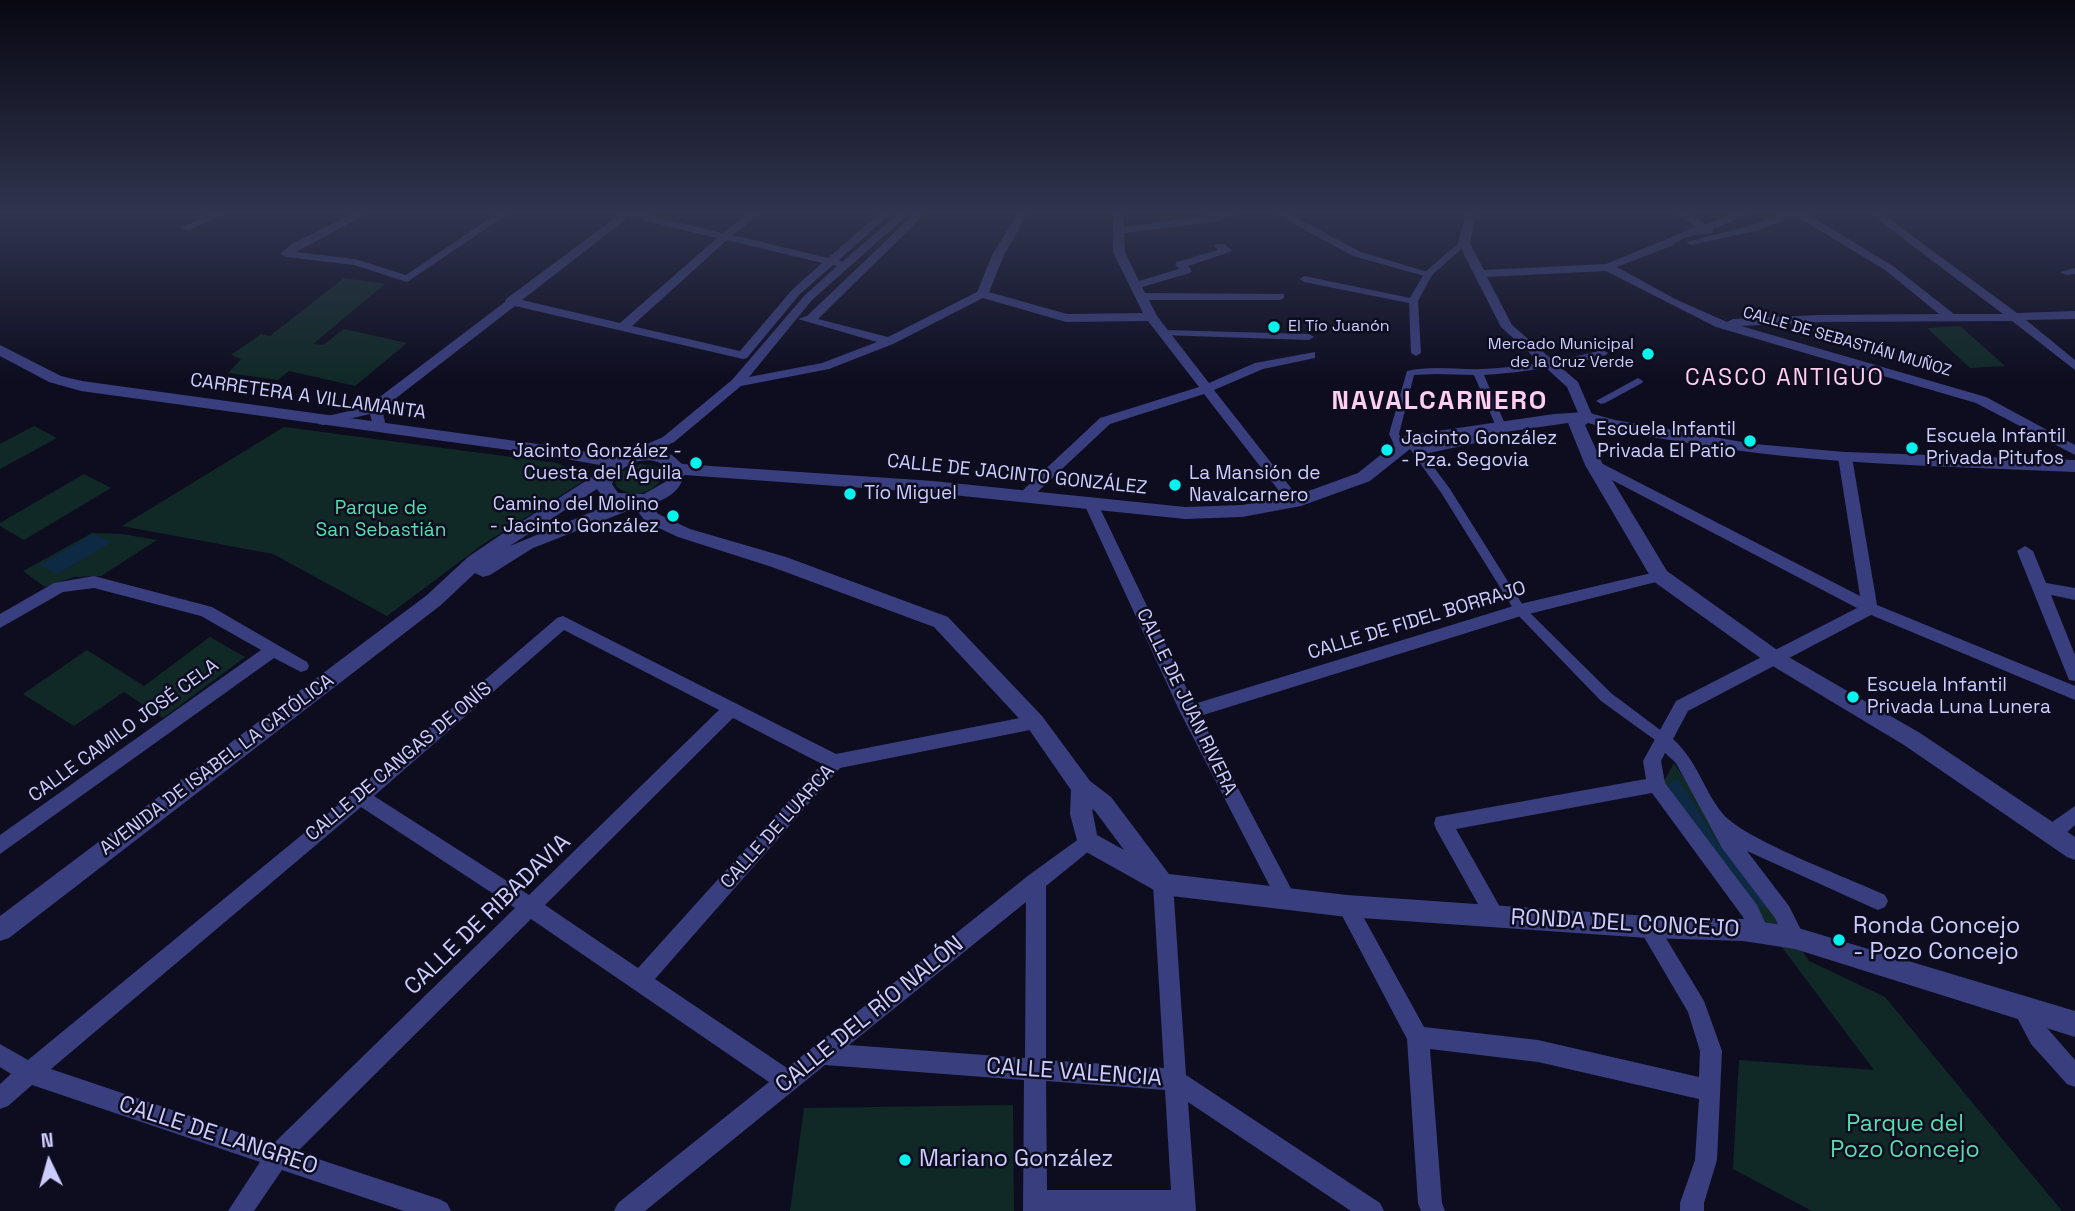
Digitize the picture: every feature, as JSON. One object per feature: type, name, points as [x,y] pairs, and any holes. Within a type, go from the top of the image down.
[{"type":"street","points":[[374,269],[404,279],[412,278],[425,269]]},
{"type":"street","points":[[323,421],[367,411],[386,399],[552,269]]},
{"type":"street","points":[[623,327],[689,269]]},
{"type":"street","points":[[510,301],[743,355],[796,292],[823,269]]},
{"type":"street","points":[[670,456],[737,383],[808,298],[841,269]]},
{"type":"street","points":[[810,320],[863,269]]},
{"type":"street","points":[[737,383],[825,366],[890,341],[982,294],[993,269]]},
{"type":"street","points":[[1127,269],[1152,317],[1164,334],[1295,502]]},
{"type":"street","points":[[1139,291],[1186,271],[1184,269]]},
{"type":"street","points":[[1409,269],[1428,274]]},
{"type":"street","points":[[1416,354],[1413,301],[1428,274],[1434,269]]},
{"type":"street","points":[[1479,269],[1507,327],[1573,385],[1586,417]]},
{"type":"street","points":[[1482,274],[1581,269]]},
{"type":"street","name":"CALLE DE SEBASTIÁN MUÑOZ","points":[[1611,269],[1671,302],[1720,324],[1981,400],[2018,418],[2075,452]]},
{"type":"street","points":[[1890,269],[1951,318]]},
{"type":"street","points":[[1949,269],[2075,366]]},
{"type":"street","points":[[1304,279],[1413,301]]},
{"type":"street","points":[[1139,291],[1280,296]]},
{"type":"street","points":[[982,294],[1066,318],[1152,317]]},
{"type":"street","points":[[1720,324],[1798,318],[2016,318],[2075,315]]},
{"type":"street","points":[[794,316],[890,341]]},
{"type":"street","points":[[1164,334],[1309,337]]},
{"type":"street","name":"CARRETERA A VILLAMANTA","points":[[0,350],[8,359],[55,379],[81,386],[379,427],[618,466],[655,455],[670,456]]},
{"type":"street","points":[[1603,353],[1554,367],[1478,372],[1428,369],[1410,373],[1394,434],[1447,492],[1520,610],[1606,697],[1662,739],[1682,758],[1729,842],[1782,912],[1795,938]]},
{"type":"street","points":[[1026,495],[1105,421],[1205,389],[1259,366],[1311,355]]},
{"type":"street","points":[[1478,372],[1500,427]]},
{"type":"street","points":[[1601,401],[1638,381]]},
{"type":"street","points":[[379,427],[376,413],[386,399]]},
{"type":"street","points":[[1586,417],[1613,425],[1754,449],[1845,457],[2075,466]]},
{"type":"street","points":[[1586,417],[1576,424],[1594,465],[1660,576],[1773,657],[1912,739],[2075,850]]},
{"type":"street","name":"CALLE DE JACINTO GONZÁLEZ","points":[[670,456],[782,475],[1026,495],[1185,513],[1242,510],[1295,502],[1364,477],[1406,446],[1410,440],[1586,417]]},
{"type":"street","name":"AVENIDA DE ISABEL LA CATÓLICA","points":[[434,600],[527,544],[667,490],[677,478],[670,456]]},
{"type":"street","points":[[1845,457],[1870,608]]},
{"type":"street","points":[[1594,465],[1870,608],[2075,693]]},
{"type":"street","points":[[618,466],[603,484],[612,497],[636,501],[652,518],[684,533],[779,562],[941,622],[1035,722],[1082,788],[1103,804],[1163,884],[1184,1207],[1035,1207],[1036,881]]},
{"type":"street","name":"AVENIDA DE ISABEL LA CATÓLICA","points":[[0,930],[434,600],[475,562],[618,466]]},
{"type":"street","name":"CALLE DE JUAN RIVERA","points":[[1091,504],[1189,712],[1286,898]]},
{"type":"street","points":[[2025,551],[2075,675]]},
{"type":"street","name":"CALLE DE FIDEL BORRAJO","points":[[1189,712],[1520,610],[1660,576]]},
{"type":"street","points":[[0,622],[59,587],[94,582],[206,611],[301,666]]},
{"type":"street","points":[[2041,588],[2075,594]]},
{"type":"street","points":[[1759,931],[1750,911],[1656,786],[1652,761],[1682,706],[1870,608]]},
{"type":"street","name":"CALLE DE CANGAS DE ONÍS","points":[[0,1098],[360,797],[564,622],[835,762]]},
{"type":"street","name":"CALLE CAMILO JOSÉ CELA","points":[[0,846],[273,650]]},
{"type":"street","name":"CALLE DE RIBADAVIA","points":[[240,1211],[278,1155],[731,709]]},
{"type":"street","name":"CALLE DE LUARCA","points":[[640,981],[835,762],[1035,722]]},
{"type":"street","points":[[1495,916],[1443,823],[1656,786]]},
{"type":"street","points":[[1082,788],[1081,814],[1087,841],[1163,884]]},
{"type":"street","points":[[360,797],[531,908],[787,1082]]},
{"type":"street","points":[[2052,833],[2075,814]]},
{"type":"street","points":[[1716,820],[1747,842],[1878,901]]},
{"type":"street","name":"CALLE DEL RÍO NALÓN","points":[[625,1211],[1087,841]]},
{"type":"street","name":"RONDA DEL CONCEJO","points":[[1163,884],[1348,906],[1648,927],[1759,931],[1795,938],[2075,1024]]},
{"type":"street","points":[[1348,906],[1418,1037],[1430,1203],[1433,1211]]},
{"type":"street","points":[[1648,927],[1697,1008],[1711,1051],[1706,1160],[1692,1203],[1692,1211]]},
{"type":"street","points":[[2023,1007],[2039,1036],[2075,1076]]},
{"type":"street","points":[[1418,1037],[1538,1051],[1711,1091]]},
{"type":"street","name":"CALLE VALENCIA","points":[[823,1054],[1174,1080],[1371,1211]]},
{"type":"street","name":"CALLE DE LANGREO","points":[[0,1055],[29,1073],[278,1155],[427,1209]]},
{"type":"street","name":"CALLE DEL RÍO NALÓN","points":[[641,1211],[654,1189]]},
{"type":"green space","points":[[344,278],[385,284],[313,344],[323,345],[344,329],[407,343],[355,386],[289,371],[278,380],[228,373],[241,359],[231,355],[261,334],[270,336]]},
{"type":"green space","points":[[1960,326],[2005,366],[1970,368],[1927,328]]},
{"type":"green space","points":[[34,426],[57,438],[0,469],[0,444]]},
{"type":"green space","name":"Parque de San Sebastián","points":[[284,427],[557,463],[590,477],[482,545],[387,616],[273,554],[122,526]]},
{"type":"green space","points":[[641,464],[659,467],[663,475],[655,487],[643,493],[630,493],[617,487],[615,483],[620,472]]},
{"type":"green space","points":[[84,474],[111,488],[24,540],[0,526],[0,523]]},
{"type":"green space","points":[[92,533],[122,534],[157,540],[101,576],[74,577],[45,587],[23,571]]},
{"type":"green space","points":[[210,637],[245,657],[163,718],[124,692],[74,726],[23,694],[87,650],[144,686]]},
{"type":"green space","name":"Parque del Pozo Concejo","points":[[1674,763],[1809,961],[1885,997],[2062,1211],[1812,1211],[1733,1169],[1739,1060],[1874,1070],[1676,806],[1663,783]]},
{"type":"green space","name":"Mariano González","points":[[1013,1105],[1014,1211],[790,1211],[804,1108]]},
{"type":"water","points":[[93,534],[112,542],[57,574],[40,565]]},
{"type":"water","points":[[1673,779],[1679,780],[1716,840],[1766,905],[1765,908],[1757,904],[1671,791],[1669,786]]},
{"type":"place","name":"El Tío Juanón","points":[[1274,327]]},
{"type":"place","name":"Mercado Municipal de la Cruz Verde","points":[[1648,354]]},
{"type":"place","name":"Escuela Infantil Privada El Patio","points":[[1750,441]]},
{"type":"place","name":"Escuela Infantil Privada Pitufos","points":[[1912,448]]},
{"type":"place","name":"Jacinto González - Pza. Segovia","points":[[1387,450]]},
{"type":"place","name":"Jacinto González - Cuesta del Águila","points":[[696,463]]},
{"type":"place","name":"La Mansión de Navalcarnero","points":[[1175,485]]},
{"type":"place","name":"Tío Miguel","points":[[850,494]]},
{"type":"place","name":"Camino del Molino - Jacinto González","points":[[673,516]]},
{"type":"place","name":"Escuela Infantil Privada Luna Lunera","points":[[1853,697]]},
{"type":"place","name":"Ronda Concejo - Pozo Concejo","points":[[1839,940]]},
{"type":"place","name":"Mariano González","points":[[905,1160]]},
{"type":"district","name":"CASCO ANTIGUO","points":[[1785,379]]},
{"type":"district","name":"NAVALCARNERO","points":[[1440,402]]}]
